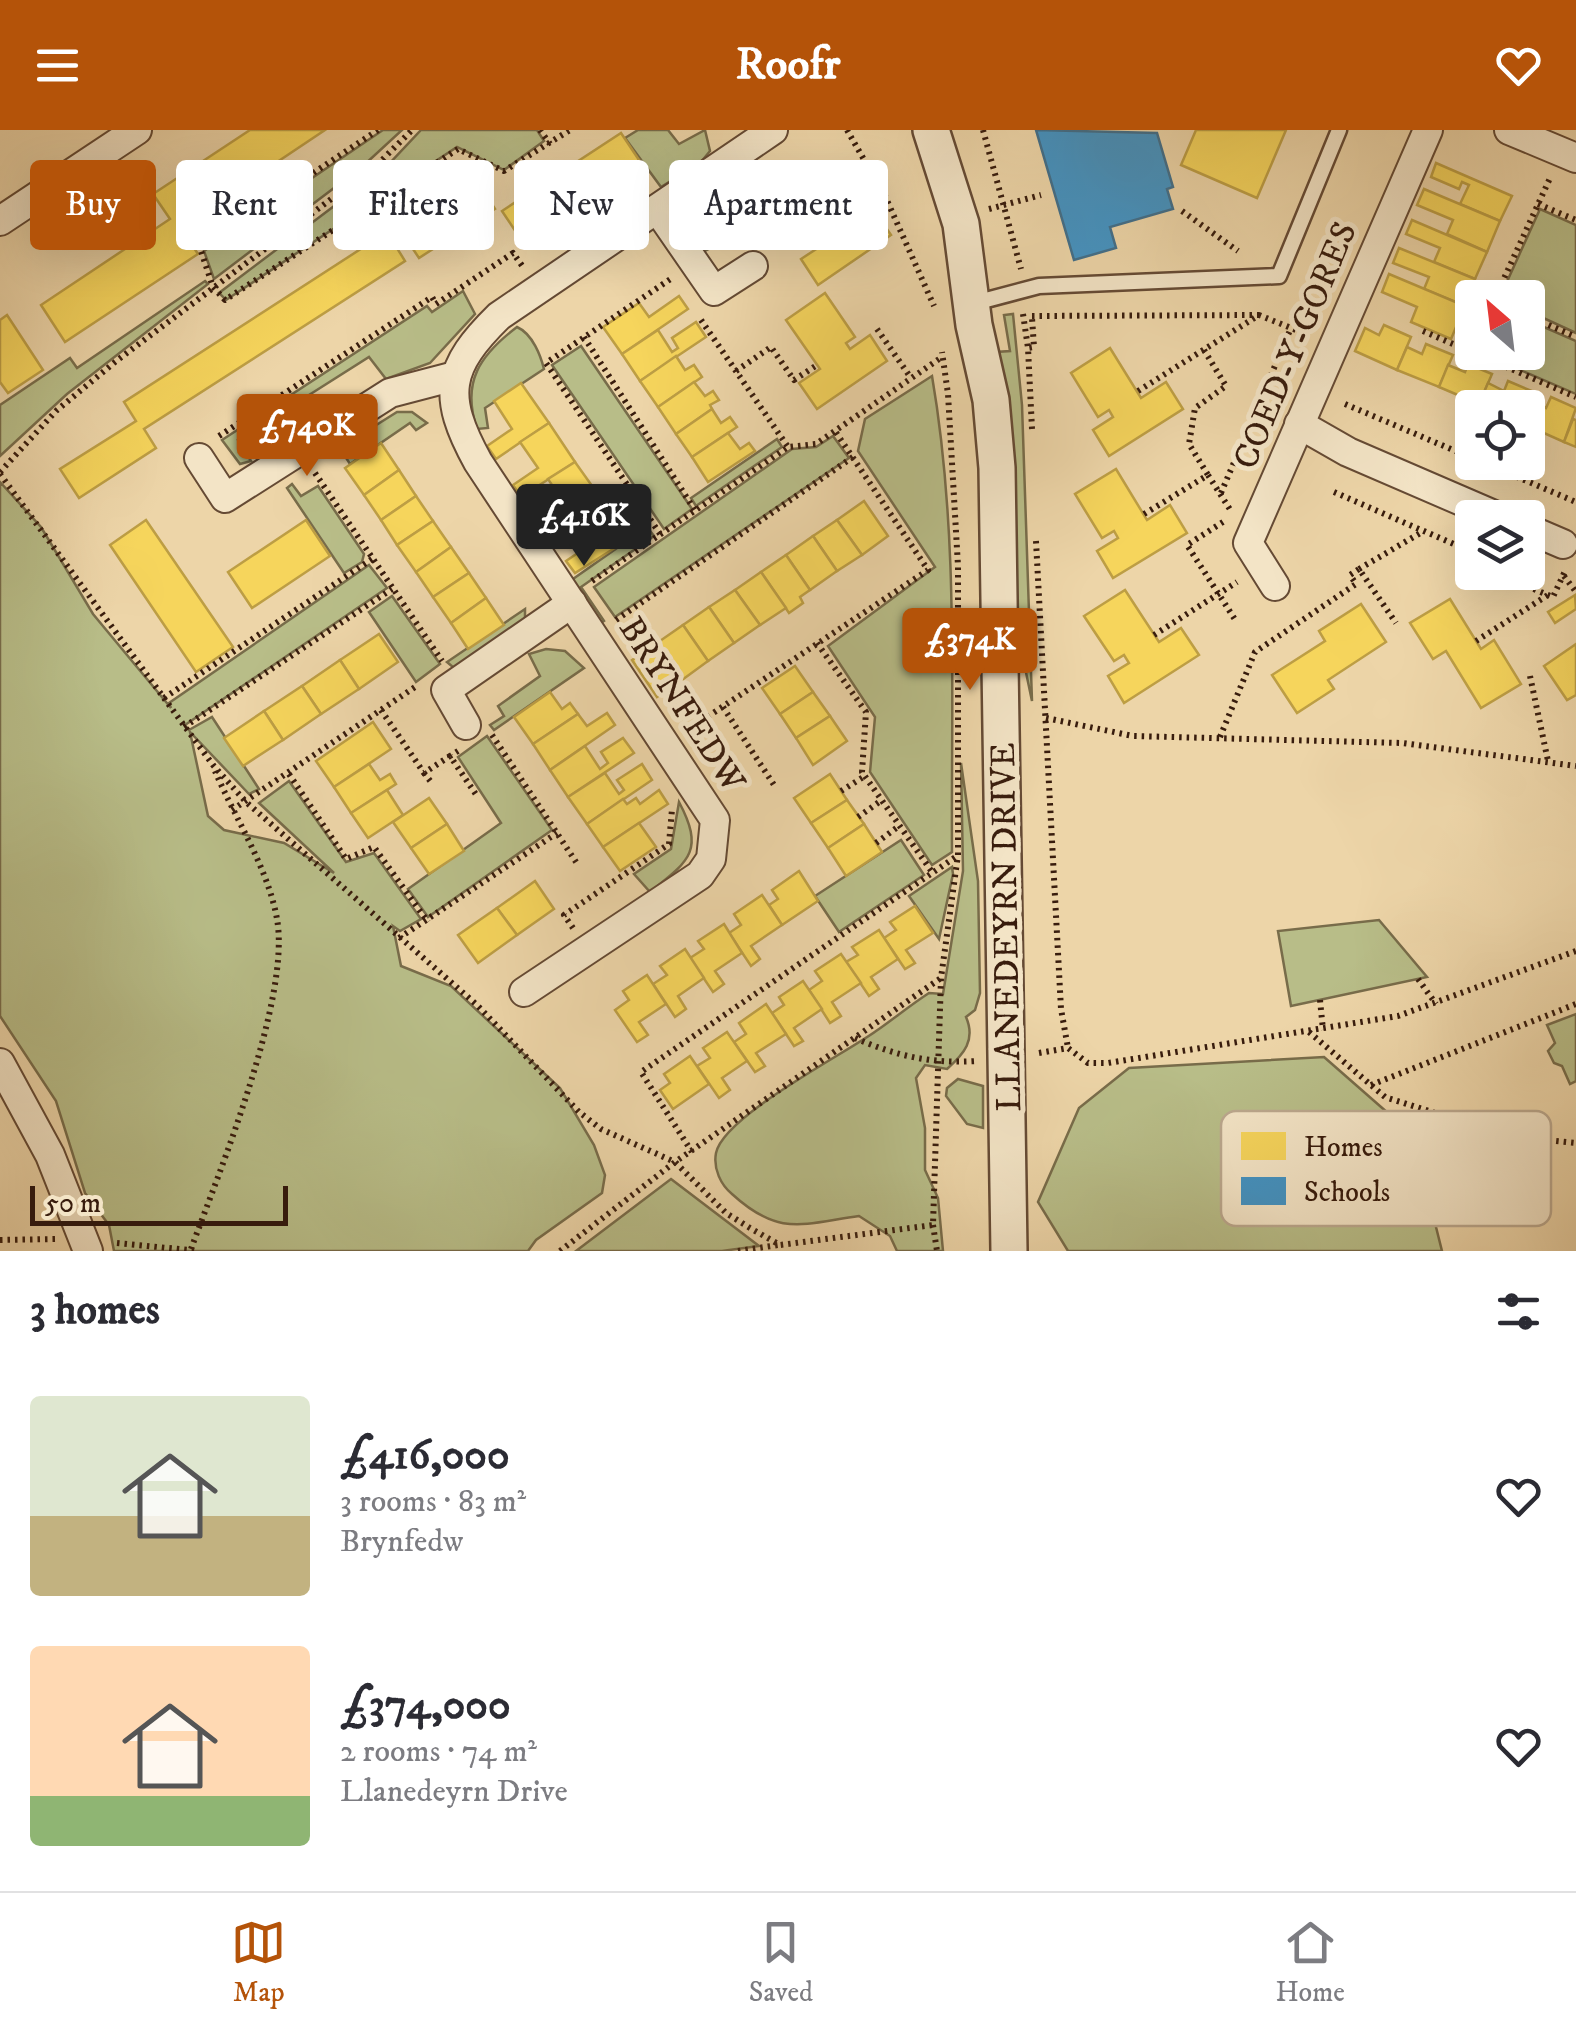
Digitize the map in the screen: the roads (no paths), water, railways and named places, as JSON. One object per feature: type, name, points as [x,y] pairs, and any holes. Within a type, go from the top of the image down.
[{"type":"street","points":[[0,220],[137,130]]},
{"type":"street","points":[[199,458],[225,498],[390,393],[455,376],[462,356],[479,334],[658,210],[736,141],[773,130]]},
{"type":"street","name":"LLANEDEYRN DRIVE","points":[[931,130],[959,216],[971,304],[991,400],[1002,551],[1009,1251]]},
{"type":"street","name":"COED-Y-GORES","points":[[1275,586],[1248,542],[1428,130]]},
{"type":"street","points":[[1509,130],[1576,158]]},
{"type":"street","points":[[658,210],[683,269],[714,291],[753,266]]},
{"type":"street","name":"BRYNFEDW","points":[[455,376],[458,409],[470,446],[604,622],[667,744],[715,820],[717,840],[700,875],[524,992]]},
{"type":"street","points":[[1299,424],[1348,452],[1459,500]]},
{"type":"street","points":[[1545,540],[1565,553]]},
{"type":"street","name":"BRYNFEDW","points":[[468,737],[446,690],[584,600]]},
{"type":"street","points":[[0,1063],[94,1247]]},
{"type":"lane","points":[[971,304],[1025,288],[1280,276],[1339,130]]}]
